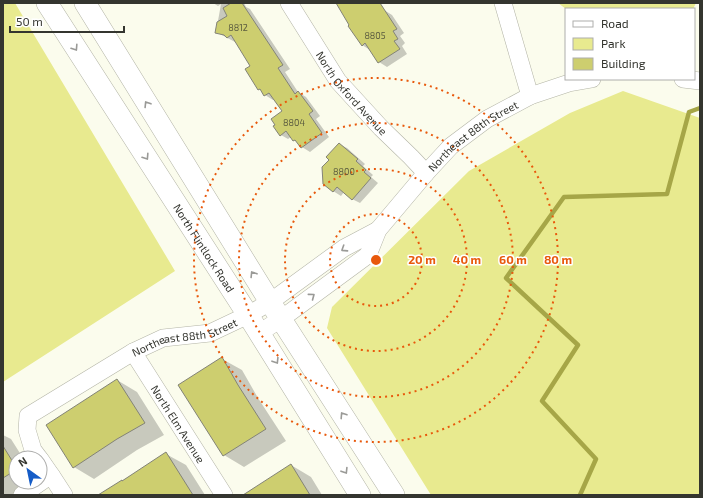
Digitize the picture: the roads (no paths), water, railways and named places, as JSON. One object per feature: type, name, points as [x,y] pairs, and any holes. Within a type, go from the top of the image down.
[{"type":"main road","name":"North Flintlock Road","points":[[47,3],[259,333],[360,495]]},
{"type":"main road","points":[[85,3],[275,311],[394,495]]},
{"type":"street","name":"North Oxford Avenue","points":[[289,3],[338,81],[381,128],[426,173]]},
{"type":"street","points":[[503,3],[530,96]]},
{"type":"street","name":"Northeast 88th Street","points":[[33,450],[26,430],[28,416],[133,352],[163,338],[210,333],[248,316],[275,311],[368,255],[378,230],[426,173],[451,146],[487,119],[530,96],[569,83],[586,80]]},
{"type":"street","points":[[259,333],[275,311]]},
{"type":"street","name":"North Elm Avenue","points":[[133,352],[224,495]]},
{"type":"street","name":"Northeast 88th Street","points":[[48,470],[64,495]]},
{"type":"street","points":[[22,495],[51,474]]},
{"type":"waterway","points":[[580,495],[596,459],[542,401],[578,345],[506,278],[564,197],[667,194],[689,112],[700,108]]}]
